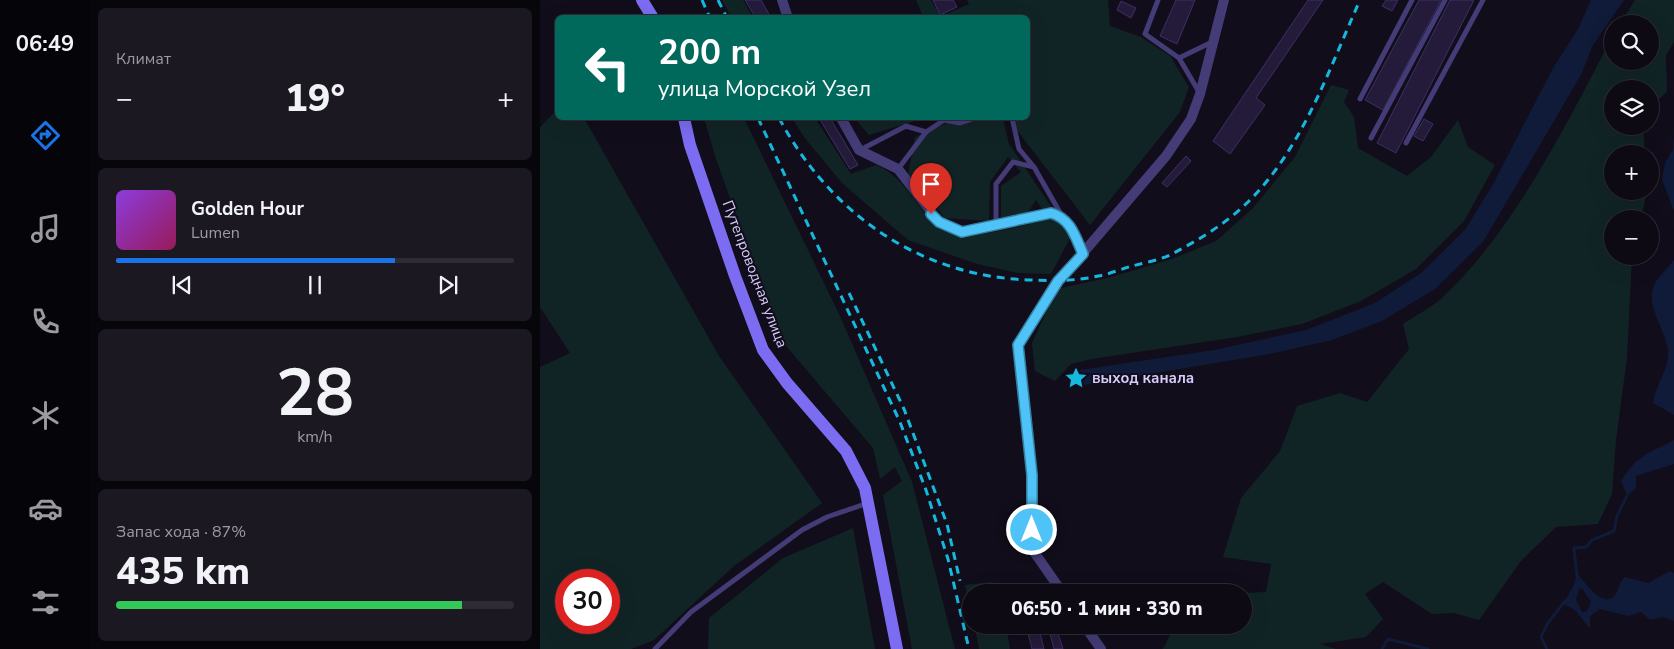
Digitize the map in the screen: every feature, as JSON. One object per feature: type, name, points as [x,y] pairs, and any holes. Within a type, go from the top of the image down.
[{"type":"main road","points":[[642,0],[651,15]]},
{"type":"main road","name":"Путепроводная улица","points":[[684,120],[690,145],[731,267],[763,350],[787,384],[846,451],[865,488],[897,649]]},
{"type":"street","points":[[782,0],[787,15]]},
{"type":"street","points":[[1057,584],[1032,548],[1032,475],[1018,345],[1058,281],[1166,156],[1191,118],[1200,94],[1224,0]]},
{"type":"street","points":[[841,120],[859,150],[898,170],[939,222],[962,232],[1051,213],[1062,216],[1072,227],[1083,254]]},
{"type":"street","points":[[1090,634],[1101,649]]},
{"type":"lane","points":[[1158,0],[1145,34],[1179,58],[1200,94]]},
{"type":"lane","points":[[1360,99],[1412,0]]},
{"type":"lane","points":[[1371,138],[1445,0]]},
{"type":"lane","points":[[1406,144],[1483,0]]},
{"type":"lane","points":[[1179,58],[1213,42]]},
{"type":"lane","points":[[898,170],[926,132],[944,120],[960,123],[969,120]]},
{"type":"lane","points":[[1012,120],[1019,149],[1034,167],[1062,216]]},
{"type":"lane","points":[[859,150],[906,126],[926,132]]},
{"type":"lane","points":[[996,226],[996,184],[1013,162],[1034,167]]},
{"type":"lane","points":[[654,649],[691,612],[802,530],[827,517],[868,503]]},
{"type":"green space","points":[[722,0],[743,0],[752,15],[730,15]]},
{"type":"green space","points":[[916,0],[931,0],[939,15],[922,15]]},
{"type":"green space","points":[[967,0],[1108,0],[1110,26],[1141,37],[1170,56],[1189,87],[1180,112],[1090,225],[1016,129],[1014,120],[1030,120],[1030,15],[944,15],[969,4]]},
{"type":"green space","points":[[1635,0],[1674,0],[1674,42],[1666,56],[1667,92],[1659,99],[1659,80],[1604,80],[1604,135],[1644,135],[1644,145],[1604,145],[1604,200],[1645,200],[1643,210],[1604,210],[1604,265],[1632,265],[1627,358],[1616,440],[1612,494],[1598,524],[1556,527],[1521,561],[1479,620],[1454,613],[1432,614],[1383,582],[1365,594],[1383,619],[1366,637],[1320,644],[1336,649],[1162,649],[1170,634],[1252,634],[1252,593],[1266,592],[1271,564],[1223,557],[1241,498],[1280,451],[1297,406],[1340,393],[1367,402],[1409,349],[1403,324],[1440,300],[1470,269],[1494,240],[1538,174],[1604,52],[1604,70],[1659,70],[1659,15],[1626,15]]},
{"type":"green space","points":[[1331,85],[1349,90],[1344,102],[1354,117],[1358,148],[1407,176],[1431,157],[1458,120],[1468,147],[1495,165],[1464,221],[1416,269],[1361,301],[1302,324],[1237,337],[1092,359],[1071,364],[1055,381],[1035,371],[1032,343],[1057,289],[1111,277],[1172,259],[1216,241],[1253,208],[1295,157]]},
{"type":"green space","points":[[555,112],[555,120],[585,120],[719,356],[822,503],[734,566],[654,640],[631,649],[540,649],[540,367],[570,353],[540,307],[540,127]]},
{"type":"green space","points":[[705,120],[745,120],[840,316],[912,482],[955,649],[912,649],[883,495],[902,481],[895,467],[880,479],[873,448],[781,340],[716,159]]},
{"type":"green space","points":[[793,120],[816,120],[851,174],[876,165],[894,176],[901,183],[934,223],[944,230],[973,234],[1007,230],[1048,217],[1036,200],[1026,215],[1001,218],[1001,186],[1021,172],[1008,157],[990,182],[989,221],[945,218],[908,175],[915,137],[953,120],[1003,120],[1009,144],[1071,236],[1051,274],[1018,273],[977,264],[908,240],[842,183],[804,137]]},
{"type":"green space","points":[[856,120],[918,120],[869,135]]},
{"type":"green space","points":[[853,528],[875,649],[708,649],[709,618],[783,558]]},
{"type":"green space","points":[[993,582],[992,584],[974,584]]},
{"type":"green space","points":[[976,634],[1008,634],[1010,649],[979,649]]},
{"type":"water","points":[[1591,0],[1624,0],[1614,15],[1604,15],[1604,29],[1593,45],[1581,75],[1483,242],[1435,289],[1382,321],[1332,340],[1270,354],[1083,385],[1080,370],[1214,350],[1306,330],[1375,303],[1421,273],[1465,230],[1492,186],[1553,68],[1578,29]]},
{"type":"water","points":[[1674,133],[1674,211],[1662,180],[1665,163],[1673,149]]},
{"type":"water","points":[[1674,260],[1674,415],[1653,403],[1666,368],[1668,355],[1665,338],[1655,313],[1652,296],[1653,288],[1657,281]]},
{"type":"water","points":[[1674,440],[1674,464],[1636,476],[1636,488],[1627,496],[1621,481],[1627,472],[1638,460]]},
{"type":"water","points":[[1670,571],[1674,573],[1674,621],[1663,617],[1650,620],[1641,612],[1629,616],[1600,609],[1590,616],[1590,629],[1575,610],[1563,604],[1574,585],[1577,573],[1588,587],[1605,599],[1610,599],[1615,595],[1621,581],[1625,577],[1648,583]],"holes":[[[1582,588],[1591,602],[1587,611],[1582,612],[1576,600],[1579,589]]]},
{"type":"building","points":[[745,0],[761,0],[769,15],[754,15]]},
{"type":"building","points":[[933,0],[953,0],[957,7],[940,15]]},
{"type":"building","points":[[1176,0],[1195,0],[1177,44],[1160,36]]},
{"type":"building","points":[[1308,0],[1323,0],[1256,98],[1265,105],[1230,154],[1213,141]]},
{"type":"building","points":[[1386,0],[1398,0],[1392,11],[1382,6]]},
{"type":"building","points":[[1419,0],[1441,0],[1383,110],[1365,100]]},
{"type":"building","points":[[1450,0],[1474,0],[1396,153],[1377,143]]},
{"type":"building","points":[[1121,1],[1136,8],[1131,18],[1117,10]]},
{"type":"building","points":[[1424,119],[1433,124],[1423,141],[1414,136]]},
{"type":"building","points":[[820,120],[831,120],[858,165],[850,169]]},
{"type":"building","points":[[1186,156],[1191,161],[1167,187],[1162,183]]},
{"type":"building","points":[[1028,634],[1040,634],[1044,649],[1032,649]]},
{"type":"building","points":[[1050,634],[1058,634],[1063,649],[1054,649]]},
{"type":"waterway","points":[[1577,576],[1574,548],[1586,547],[1592,540],[1614,531],[1617,516],[1627,496]]},
{"type":"waterway","points":[[1547,649],[1541,637],[1548,623],[1565,601]]},
{"type":"waterway","points":[[1382,649],[1388,639],[1428,649]]},
{"type":"railway","points":[[702,0],[709,15]]},
{"type":"railway","points":[[718,0],[726,15]]},
{"type":"railway","points":[[780,120],[800,153],[825,184],[853,211],[883,234],[917,253],[953,267],[991,276],[1031,280],[1056,280],[1082,279],[1102,275],[1170,255],[1211,231],[1248,202],[1267,181],[1299,133],[1313,107],[1360,0]]},
{"type":"railway","points":[[759,120],[900,422],[926,490],[948,559],[969,649]]},
{"type":"railway","points":[[849,293],[904,409],[947,524],[960,581]]},
{"type":"place","name":"выход канала","points":[[1076,378]]},
{"type":"route","points":[[931,214],[939,222],[962,232],[1051,213],[1062,216],[1072,227],[1083,254],[1058,281],[1018,345],[1032,475],[1032,530]]}]
